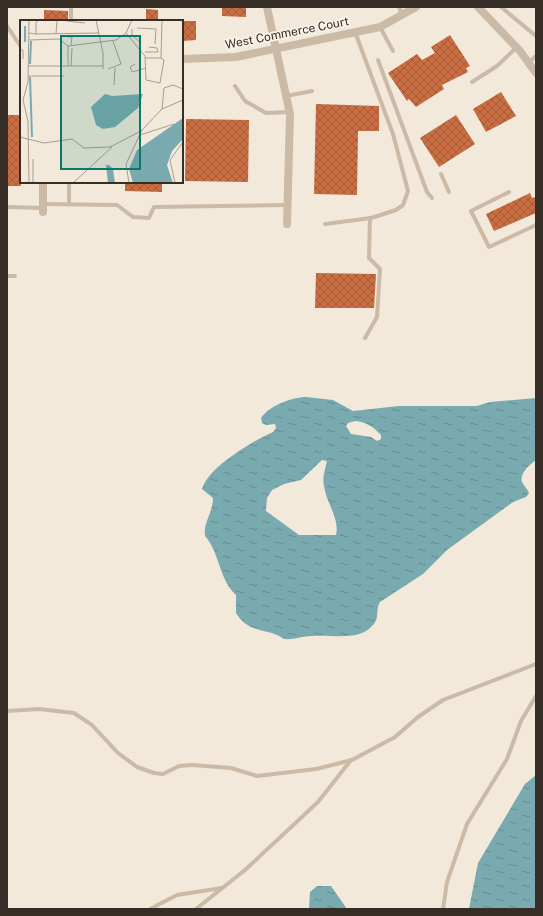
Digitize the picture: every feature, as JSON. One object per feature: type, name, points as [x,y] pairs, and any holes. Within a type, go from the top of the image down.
[{"type":"street","points":[[267,7],[289,112],[287,224]]},
{"type":"street","name":"West Commerce Court","points":[[183,59],[236,57],[380,27],[401,11],[416,7]]},
{"type":"street","points":[[478,7],[517,48],[536,73]]},
{"type":"street","points":[[43,183],[43,208]]},
{"type":"lane","points":[[71,7],[71,20]]},
{"type":"lane","points":[[501,7],[536,36]]},
{"type":"lane","points":[[7,26],[20,46]]},
{"type":"lane","points":[[380,27],[392,51]]},
{"type":"lane","points":[[325,224],[370,218],[396,210],[402,205],[406,198],[408,186],[393,134],[355,32]]},
{"type":"lane","points":[[472,82],[497,66],[517,48]]},
{"type":"lane","points":[[529,63],[536,56]]},
{"type":"lane","points":[[378,60],[427,192],[432,198]]},
{"type":"lane","points":[[236,86],[245,101],[266,113],[289,112]]},
{"type":"lane","points":[[286,96],[312,91]]},
{"type":"lane","points":[[441,174],[450,192]]},
{"type":"lane","points":[[69,183],[69,204]]},
{"type":"lane","points":[[509,192],[471,211],[489,247],[536,225]]},
{"type":"lane","points":[[7,207],[43,208],[69,204],[117,205],[133,217],[149,218],[154,207],[287,205]]},
{"type":"lane","points":[[365,338],[378,317],[380,269],[368,258],[370,218]]},
{"type":"lane","points":[[7,276],[14,276]]},
{"type":"lane","points":[[7,711],[39,709],[74,713],[92,725],[118,753],[137,767],[154,773],[164,774],[179,766],[192,765],[231,768],[257,776],[316,769],[352,760],[395,736],[418,717],[443,700],[536,664]]},
{"type":"lane","points":[[443,909],[447,882],[467,824],[507,759],[521,721],[536,696]]},
{"type":"lane","points":[[196,909],[245,870],[318,802],[352,760]]},
{"type":"lane","points":[[150,909],[177,895],[223,888]]},
{"type":"water","points":[[300,397],[333,400],[353,411],[399,406],[477,406],[490,402],[536,398],[536,460],[526,470],[521,479],[529,493],[526,497],[513,502],[447,550],[423,574],[380,602],[375,622],[367,630],[360,634],[344,636],[308,636],[284,639],[278,635],[253,628],[241,620],[236,613],[236,595],[226,582],[214,550],[205,536],[205,527],[213,503],[213,498],[202,489],[213,472],[222,464],[243,448],[273,432],[276,428],[275,424],[266,425],[262,423],[261,418],[269,410],[288,400]],"holes":[[[355,421],[363,422],[372,427],[381,435],[381,439],[377,441],[371,437],[351,434],[346,426],[348,423]],[[322,460],[327,461],[323,483],[336,523],[336,535],[299,535],[266,511],[267,498],[272,490],[284,484],[301,480]]]},
{"type":"water","points":[[536,775],[536,909],[469,909],[478,863],[525,784]]},
{"type":"water","points":[[317,886],[331,886],[347,909],[309,909],[310,892]]},
{"type":"building","points":[[222,7],[246,7],[246,17],[222,16]]},
{"type":"building","points":[[146,9],[158,10],[158,20],[146,20]]},
{"type":"building","points":[[44,10],[68,11],[68,20],[44,20]]},
{"type":"building","points":[[183,21],[196,21],[196,40],[183,41]]},
{"type":"building","points":[[450,35],[470,66],[466,68],[468,72],[442,85],[444,89],[416,107],[409,99],[407,101],[388,73],[417,54],[422,60],[435,53],[431,47]]},
{"type":"building","points":[[501,92],[516,116],[486,132],[473,109]]},
{"type":"building","points":[[316,104],[379,106],[379,131],[358,131],[357,195],[314,194]]},
{"type":"building","points":[[7,115],[20,115],[21,186],[7,186]]},
{"type":"building","points":[[456,115],[475,144],[439,167],[420,138]]},
{"type":"building","points":[[186,119],[249,120],[248,182],[185,181]]},
{"type":"building","points":[[125,183],[162,183],[162,192],[125,191]]},
{"type":"building","points":[[530,193],[532,198],[536,197],[536,213],[494,231],[486,214]]},
{"type":"building","points":[[316,273],[376,274],[374,308],[315,308]]}]
